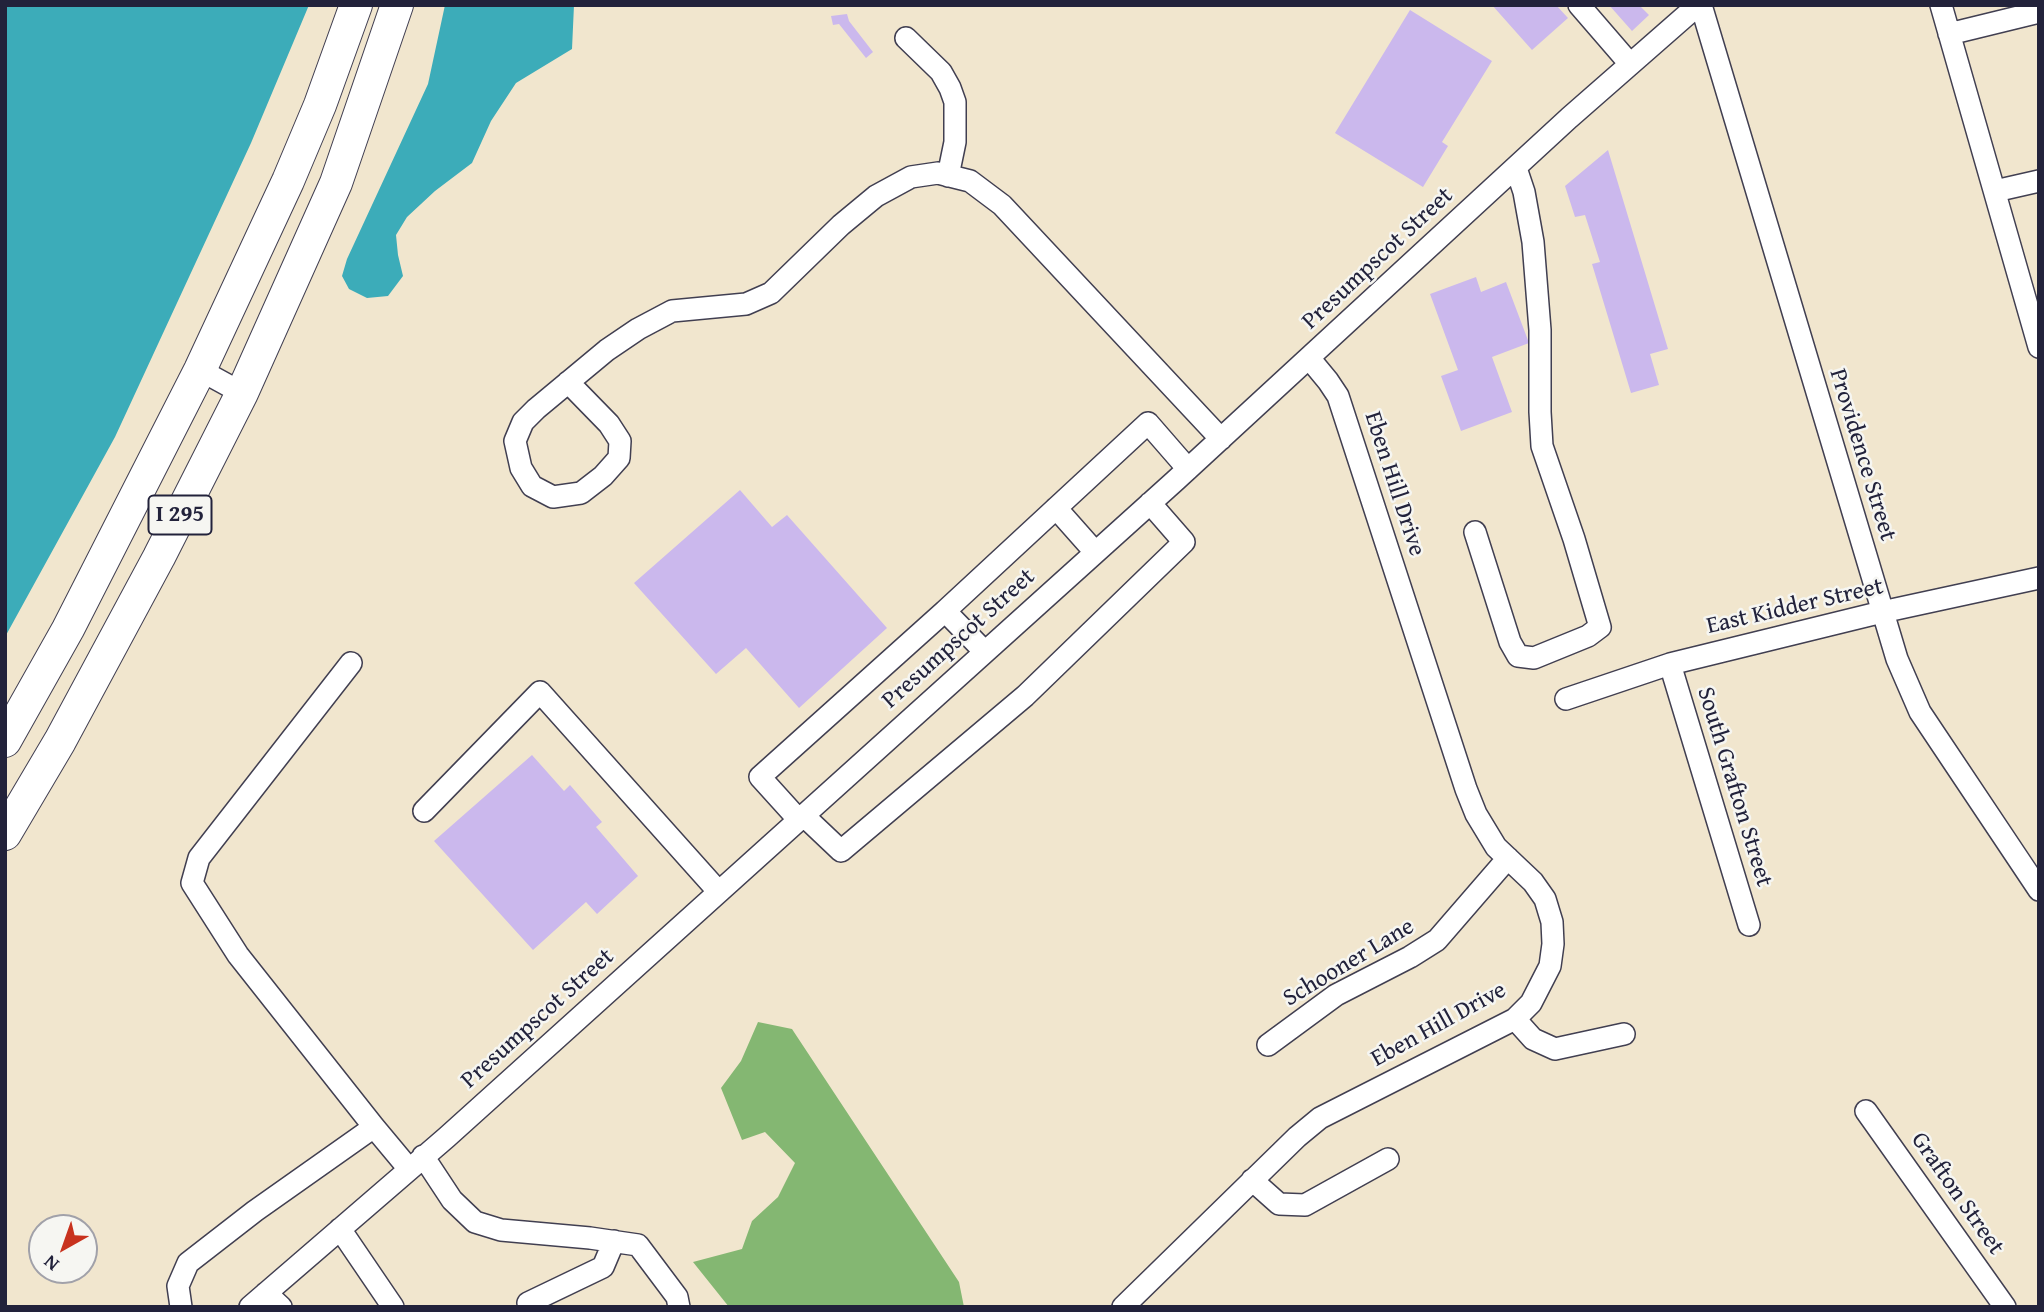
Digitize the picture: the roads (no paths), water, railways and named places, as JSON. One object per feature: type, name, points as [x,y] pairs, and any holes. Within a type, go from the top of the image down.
[{"type":"highway","name":"I 295","points":[[5,741],[68,629],[200,370],[293,169],[320,105],[356,5]]},
{"type":"highway","name":"I 295","points":[[5,834],[60,741],[159,557],[242,393],[336,183],[397,5]]},
{"type":"street","points":[[1579,5],[1630,64]]},
{"type":"street","name":"Presumpscot Street","points":[[266,1302],[340,1228],[416,1163],[1188,469],[1630,64],[1699,5]]},
{"type":"street","name":"Providence Street","points":[[1699,5],[1897,659],[1920,712],[2039,890]]},
{"type":"street","points":[[1941,5],[2039,347]]},
{"type":"street","points":[[1949,34],[2039,12]]},
{"type":"street","points":[[906,38],[941,72],[955,102],[955,142],[948,176]]},
{"type":"street","points":[[1475,532],[1510,642],[1518,656],[1534,658],[1588,636],[1600,627],[1542,446],[1540,330],[1533,242],[1524,192],[1516,168]]},
{"type":"street","points":[[568,382],[609,424],[620,441],[619,458],[603,476],[581,493],[553,497],[532,486],[521,468],[515,441],[523,422],[568,382],[627,336],[672,311],[746,304],[771,293],[841,225],[876,196],[911,177],[938,173],[970,181],[1002,205],[1221,439]]},
{"type":"street","points":[[1994,191],[2039,181]]},
{"type":"street","name":"Eben Hill Drive","points":[[1124,1307],[1252,1180],[1320,1118],[1516,1019],[1531,1003],[1550,966],[1552,922],[1545,899],[1533,882],[1487,833],[1466,789],[1338,396],[1309,358]]},
{"type":"street","points":[[200,370],[242,393]]},
{"type":"street","points":[[1150,503],[1184,542],[1025,696],[841,851],[760,777],[1148,423],[1188,469]]},
{"type":"street","points":[[1056,508],[1095,552]]},
{"type":"street","name":"East Kidder Street","points":[[1566,699],[1670,664],[1882,612],[2039,578]]},
{"type":"street","points":[[945,611],[984,651]]},
{"type":"street","points":[[351,663],[199,858],[192,883],[239,955],[374,1127],[416,1163],[475,1222],[501,1230],[638,1245],[677,1297],[678,1307]]},
{"type":"street","name":"South Grafton Street","points":[[1670,664],[1749,925]]},
{"type":"street","points":[[424,811],[540,692],[719,891]]},
{"type":"street","name":"Schooner Lane","points":[[1268,1045],[1336,995],[1437,940],[1508,858]]},
{"type":"street","points":[[1516,1019],[1532,1039],[1555,1049],[1624,1034]]},
{"type":"street","name":"Grafton Street","points":[[1866,1111],[2005,1307]]},
{"type":"street","points":[[181,1307],[178,1286],[188,1263],[255,1211],[374,1127]]},
{"type":"street","points":[[1252,1180],[1279,1204],[1305,1205],[1388,1159]]},
{"type":"street","points":[[340,1228],[393,1307]]},
{"type":"street","points":[[528,1303],[603,1266],[614,1241]]},
{"type":"water","points":[[5,5],[309,5],[251,143],[115,437],[5,637]]},
{"type":"water","points":[[445,5],[574,5],[572,49],[516,83],[491,121],[472,163],[435,191],[407,217],[396,235],[403,276],[388,296],[367,298],[349,289],[342,276],[347,259],[428,84]]}]
